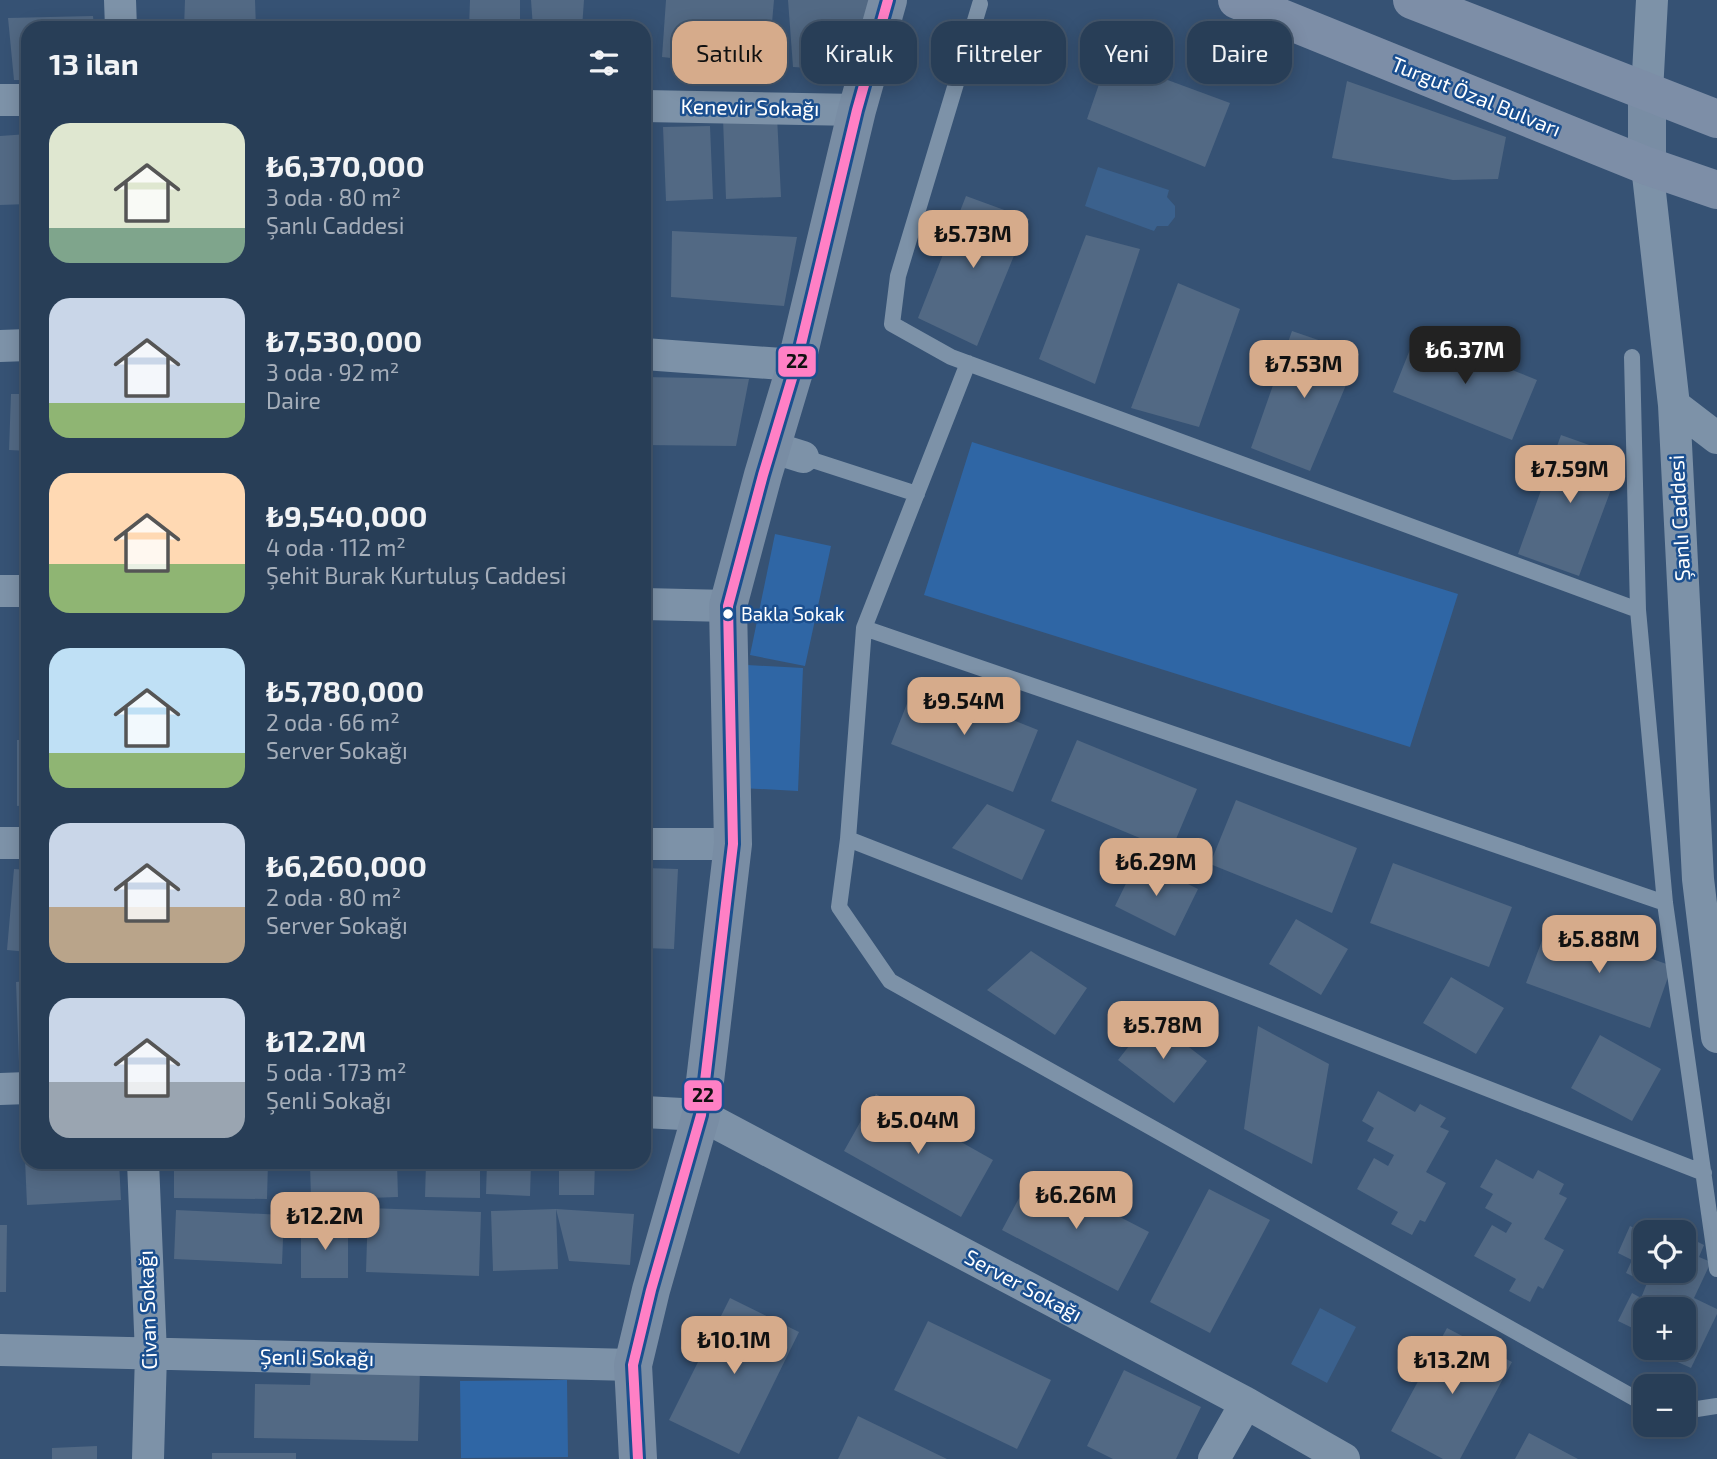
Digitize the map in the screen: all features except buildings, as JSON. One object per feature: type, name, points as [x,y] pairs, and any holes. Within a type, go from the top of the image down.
[{"type":"main road","name":"Turgut Özal Bulvarı","points":[[1237,0],[1647,166],[1717,190]]},
{"type":"main road","points":[[1412,0],[1717,119]]},
{"type":"street","points":[[120,0],[121,21]]},
{"type":"street","points":[[638,1459],[634,1365],[650,1290],[701,1115],[733,844],[728,606],[787,452],[796,365],[857,110],[888,0]]},
{"type":"street","name":"Şanlı Caddesi","points":[[1652,0],[1647,92],[1647,166],[1674,405],[1717,1037]]},
{"type":"street","points":[[0,100],[21,100]]},
{"type":"street","name":"Kenevir Sokağı","points":[[651,106],[857,110]]},
{"type":"street","points":[[0,346],[21,345]]},
{"type":"street","points":[[651,355],[796,365]]},
{"type":"street","points":[[1674,405],[1717,438]]},
{"type":"street","points":[[0,591],[21,591]]},
{"type":"street","points":[[651,604],[728,606]]},
{"type":"street","points":[[0,843],[21,843]]},
{"type":"street","points":[[651,844],[733,844]]},
{"type":"street","points":[[0,1089],[21,1088]]},
{"type":"street","points":[[651,1112],[701,1115]]},
{"type":"street","name":"Server Sokağı","points":[[701,1115],[1246,1403],[1344,1459]]},
{"type":"street","name":"Civan Sokağı","points":[[143,1169],[151,1354],[148,1459]]},
{"type":"street","name":"Şenli Sokağı","points":[[0,1350],[634,1365]]},
{"type":"street","points":[[1214,1459],[1246,1403]]},
{"type":"lane","points":[[980,4],[898,276],[892,324],[968,363],[1638,610]]},
{"type":"lane","points":[[1632,357],[1638,610],[1665,903],[1717,1269]]},
{"type":"lane","points":[[968,363],[864,628],[848,839],[839,907],[890,981],[1633,1397]]},
{"type":"lane","points":[[787,452],[917,494]]},
{"type":"lane","points":[[864,628],[1665,903]]},
{"type":"lane","points":[[848,839],[1704,1173]]},
{"type":"lane","points":[[1696,1409],[1717,1406]]},
{"type":"shaded area","points":[[1098,167],[1169,190],[1167,197],[1175,206],[1175,217],[1168,226],[1157,226],[1154,231],[1085,206]]},
{"type":"shaded area","points":[[972,442],[1458,594],[1410,747],[924,595]]},
{"type":"shaded area","points":[[775,534],[831,546],[805,666],[750,655]]},
{"type":"shaded area","points":[[747,665],[803,668],[798,791],[741,788]]},
{"type":"shaded area","points":[[1320,1308],[1356,1327],[1327,1383],[1291,1364]]},
{"type":"shaded area","points":[[567,1380],[568,1457],[461,1458],[460,1381]]},
{"type":"transit line","name":"22","points":[[638,1459],[633,1365],[651,1290],[701,1115],[733,844],[728,606],[796,365],[857,110],[888,0]]},
{"type":"place","name":"Bakla Sokak","points":[[728,614]]}]
